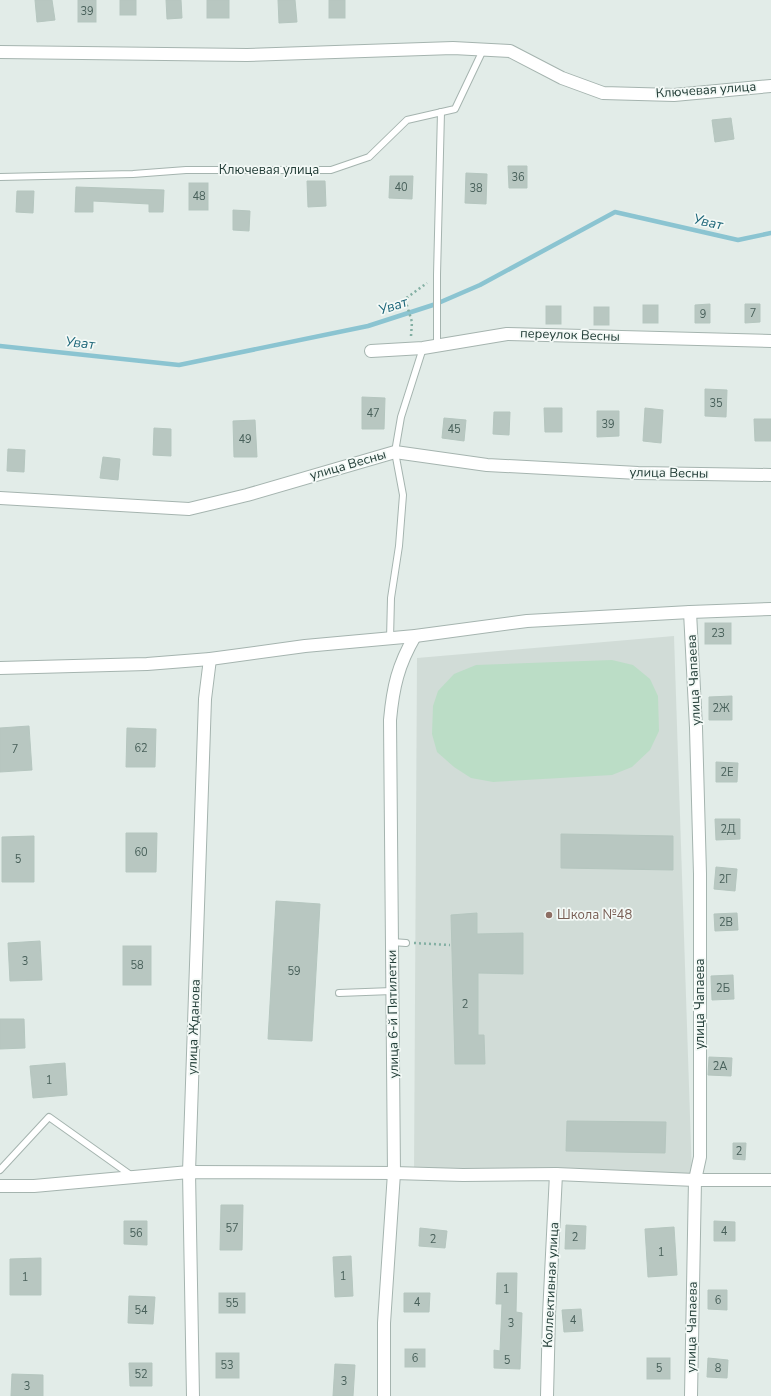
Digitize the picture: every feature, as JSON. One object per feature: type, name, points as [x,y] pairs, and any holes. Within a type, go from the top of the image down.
[{"type":"street","name":"Ключевая улица","points":[[0,52],[247,55],[453,48],[510,51],[562,78],[603,93],[674,95],[771,86]]},
{"type":"street","name":"переулок Весны","points":[[371,351],[423,348],[507,334],[771,341]]},
{"type":"street","name":"улица Весны","points":[[0,498],[189,509],[395,452],[487,465],[638,474],[771,474]]},
{"type":"street","points":[[0,668],[147,664],[210,659],[305,646],[415,636],[527,620],[771,609]]},
{"type":"street","name":"улица Чапаева","points":[[690,612],[696,728],[700,874],[700,1157],[695,1180],[690,1396]]},
{"type":"street","name":"улица 6-й Пятилетки","points":[[384,1396],[384,1323],[394,1173],[390,720],[392,694],[399,669],[415,636]]},
{"type":"street","name":"улица Жданова","points":[[193,1396],[190,1172],[205,699],[210,659]]},
{"type":"street","points":[[0,1186],[34,1186],[190,1172],[394,1173],[463,1175],[556,1174],[695,1180],[771,1180]]},
{"type":"street","name":"Коллективная улица","points":[[547,1396],[549,1315],[556,1174]]},
{"type":"lane","name":"Ключевая улица","points":[[0,177],[133,174],[186,170],[331,170],[369,157],[407,120],[455,109],[483,50]]},
{"type":"lane","points":[[437,345],[441,112]]},
{"type":"lane","points":[[390,639],[391,598],[399,546],[403,495],[395,452],[401,417],[423,348]]},
{"type":"lane","points":[[392,942],[406,943]]},
{"type":"lane","points":[[339,993],[392,991]]},
{"type":"lane","points":[[0,1170],[48,1117],[135,1178]]},
{"type":"path","points":[[412,322],[405,299],[437,276]]},
{"type":"path","points":[[406,943],[450,945]]},
{"type":"shaded area","name":"Школа №48","points":[[674,636],[692,1176],[414,1173],[417,658]]},
{"type":"green space","points":[[612,660],[633,665],[650,679],[658,696],[659,731],[650,750],[632,767],[612,775],[493,782],[471,778],[454,767],[437,752],[432,734],[433,706],[438,691],[454,674],[476,665]]},
{"type":"building","points":[[35,0],[52,0],[55,20],[37,22]]},
{"type":"building","points":[[78,0],[96,0],[96,22],[78,22]]},
{"type":"building","points":[[120,0],[136,0],[136,15],[120,15]]},
{"type":"building","points":[[166,0],[181,0],[182,18],[167,19]]},
{"type":"building","points":[[207,0],[229,0],[229,18],[207,18]]},
{"type":"building","points":[[278,0],[295,0],[297,22],[279,23]]},
{"type":"building","points":[[329,0],[345,0],[345,18],[329,18]]},
{"type":"building","points":[[731,118],[734,139],[715,142],[712,120]]},
{"type":"building","points":[[508,166],[527,166],[527,188],[509,188]]},
{"type":"building","points":[[466,173],[487,174],[486,204],[465,203]]},
{"type":"building","points":[[390,176],[413,176],[412,199],[389,198]]},
{"type":"building","points":[[307,181],[325,181],[326,206],[308,207]]},
{"type":"building","points":[[189,183],[208,183],[208,210],[189,210]]},
{"type":"building","points":[[76,187],[164,190],[163,212],[149,212],[149,204],[93,201],[93,212],[75,212]]},
{"type":"building","points":[[17,191],[34,191],[33,213],[16,212]]},
{"type":"building","points":[[233,210],[250,211],[249,231],[233,230]]},
{"type":"building","points":[[710,304],[710,323],[695,323],[695,305]]},
{"type":"building","points":[[745,304],[760,304],[760,322],[745,323]]},
{"type":"building","points":[[643,305],[658,305],[658,323],[643,323]]},
{"type":"building","points":[[546,306],[561,306],[561,324],[546,324]]},
{"type":"building","points":[[594,307],[609,307],[609,325],[594,325]]},
{"type":"building","points":[[705,389],[727,390],[726,417],[705,416]]},
{"type":"building","points":[[362,397],[385,398],[384,429],[362,429]]},
{"type":"building","points":[[544,408],[562,408],[562,432],[545,432]]},
{"type":"building","points":[[645,408],[663,410],[661,443],[643,441]]},
{"type":"building","points":[[597,411],[619,411],[619,436],[597,437]]},
{"type":"building","points":[[494,412],[510,412],[509,435],[493,434]]},
{"type":"building","points":[[444,418],[466,420],[464,441],[442,438]]},
{"type":"building","points":[[754,419],[771,419],[771,441],[755,441]]},
{"type":"building","points":[[255,420],[257,457],[234,457],[233,421]]},
{"type":"building","points":[[154,428],[171,429],[171,456],[153,455]]},
{"type":"building","points":[[8,449],[25,450],[24,472],[7,471]]},
{"type":"building","points":[[103,457],[120,459],[118,480],[100,478]]},
{"type":"building","points":[[705,623],[731,623],[731,644],[705,644]]},
{"type":"building","points":[[732,696],[732,720],[709,720],[709,697]]},
{"type":"building","points":[[29,726],[32,770],[0,772],[0,728]]},
{"type":"building","points":[[127,728],[156,729],[155,767],[126,767]]},
{"type":"building","points":[[716,762],[738,763],[737,782],[716,782]]},
{"type":"building","points":[[715,819],[740,819],[740,839],[716,840]]},
{"type":"building","points":[[126,833],[157,833],[156,872],[126,872]]},
{"type":"building","points":[[561,834],[673,836],[673,870],[561,868]]},
{"type":"building","points":[[34,836],[34,882],[2,882],[2,837]]},
{"type":"building","points":[[716,867],[737,869],[735,891],[714,889]]},
{"type":"building","points":[[276,901],[320,904],[312,1041],[268,1039]]},
{"type":"building","points":[[477,913],[477,934],[523,933],[523,974],[478,973],[478,1035],[484,1035],[485,1064],[455,1064],[451,915]]},
{"type":"building","points":[[737,913],[738,930],[715,931],[714,914]]},
{"type":"building","points":[[40,941],[42,980],[10,981],[8,943]]},
{"type":"building","points":[[123,946],[151,946],[151,985],[123,985]]},
{"type":"building","points":[[733,975],[734,999],[712,1000],[711,976]]},
{"type":"building","points":[[0,1019],[24,1019],[25,1048],[0,1049]]},
{"type":"building","points":[[709,1057],[732,1058],[731,1076],[708,1075]]},
{"type":"building","points":[[65,1063],[67,1095],[33,1098],[30,1066]]},
{"type":"building","points":[[567,1121],[666,1122],[665,1153],[566,1151]]},
{"type":"building","points":[[733,1143],[746,1143],[745,1160],[733,1159]]},
{"type":"building","points":[[221,1205],[243,1205],[242,1250],[220,1250]]},
{"type":"building","points":[[124,1221],[147,1221],[147,1245],[124,1244]]},
{"type":"building","points":[[714,1221],[735,1222],[735,1241],[714,1241]]},
{"type":"building","points":[[566,1225],[586,1226],[585,1249],[565,1249]]},
{"type":"building","points":[[674,1227],[677,1275],[648,1277],[645,1229]]},
{"type":"building","points":[[420,1228],[447,1231],[445,1248],[419,1246]]},
{"type":"building","points":[[351,1256],[353,1296],[335,1297],[333,1257]]},
{"type":"building","points":[[41,1258],[41,1295],[10,1295],[10,1259]]},
{"type":"building","points":[[497,1273],[517,1273],[516,1312],[522,1313],[520,1369],[494,1368],[494,1350],[500,1351],[502,1304],[496,1304]]},
{"type":"building","points":[[708,1290],[727,1290],[727,1310],[708,1309]]},
{"type":"building","points":[[219,1293],[245,1293],[245,1313],[219,1313]]},
{"type":"building","points":[[404,1293],[430,1293],[429,1312],[404,1312]]},
{"type":"building","points":[[129,1296],[155,1297],[153,1324],[128,1323]]},
{"type":"building","points":[[581,1309],[583,1331],[564,1332],[562,1310]]},
{"type":"building","points":[[405,1349],[425,1349],[425,1367],[405,1367]]},
{"type":"building","points":[[216,1353],[239,1353],[239,1378],[216,1378]]},
{"type":"building","points":[[647,1358],[670,1358],[670,1379],[647,1379]]},
{"type":"building","points":[[708,1358],[728,1360],[727,1378],[707,1377]]},
{"type":"building","points":[[129,1363],[152,1363],[152,1386],[130,1386]]},
{"type":"building","points":[[335,1364],[355,1365],[353,1396],[333,1396]]},
{"type":"building","points":[[12,1374],[43,1375],[43,1396],[11,1396]]},
{"type":"waterway","name":"Уват","points":[[0,346],[179,365],[368,326],[436,304],[480,285],[615,212],[738,240],[771,233]]},
{"type":"place","name":"Школа №48","points":[[549,915]]}]
